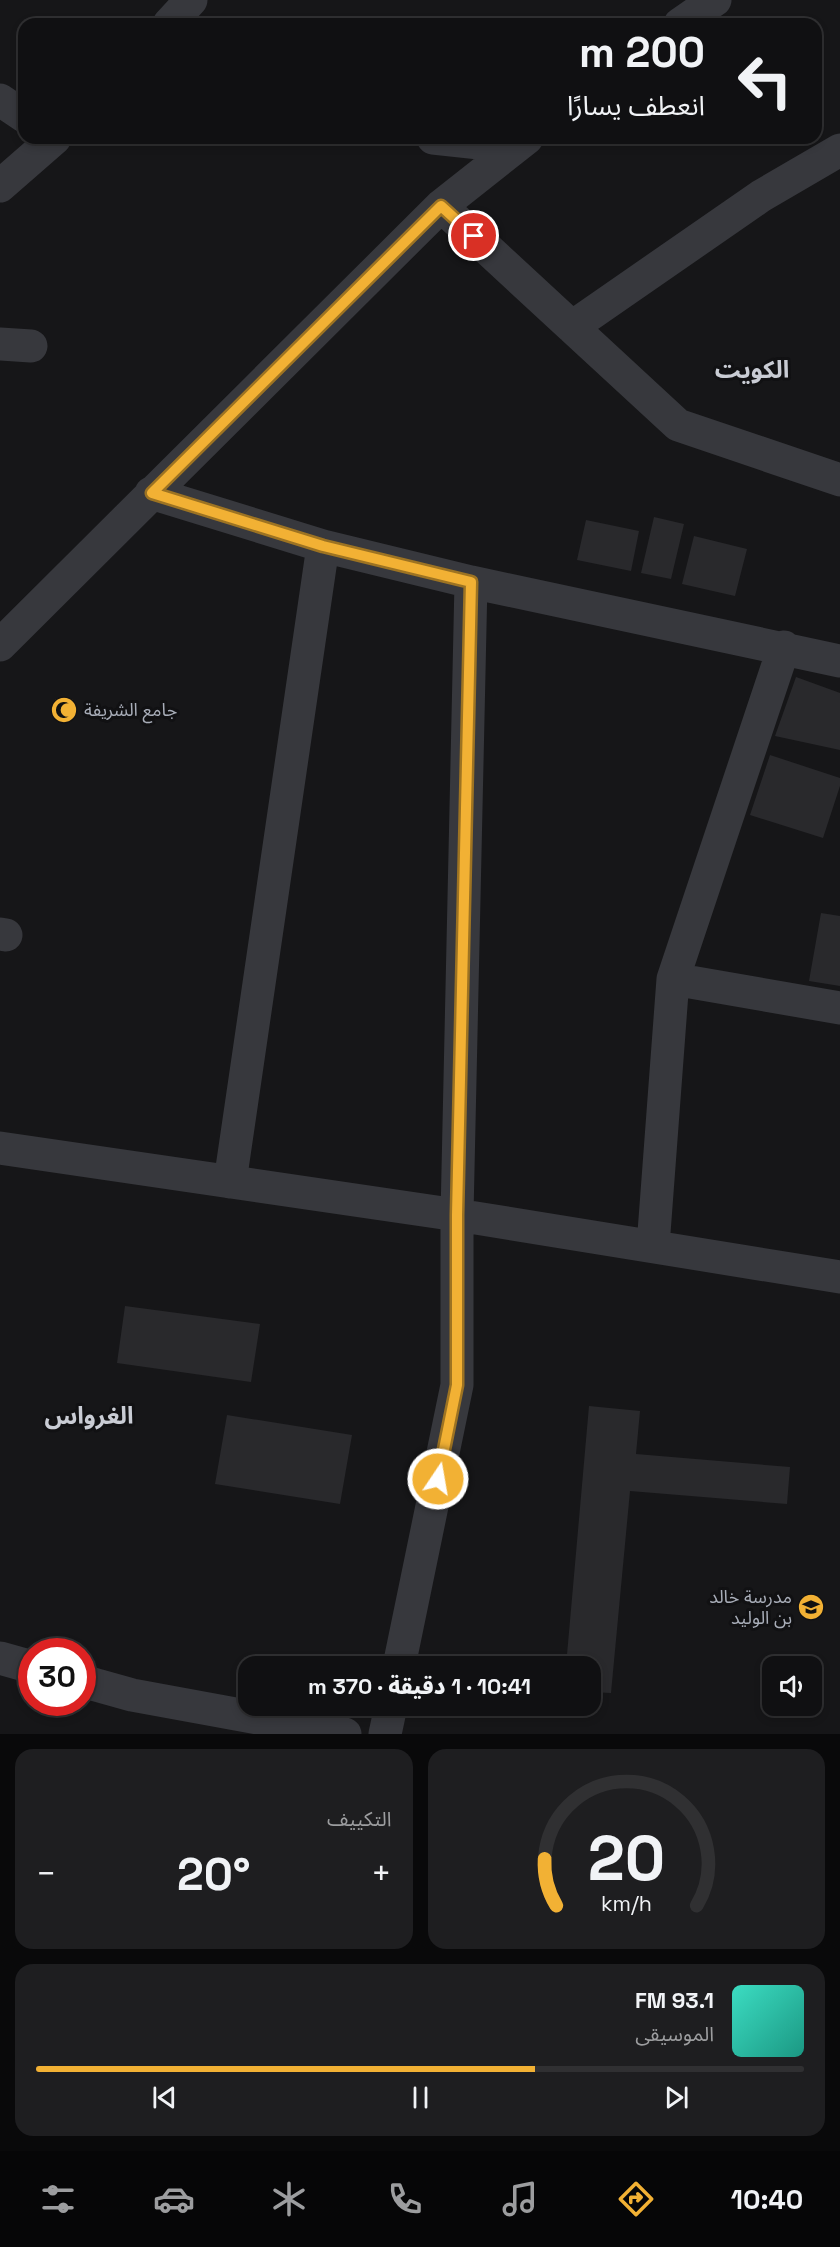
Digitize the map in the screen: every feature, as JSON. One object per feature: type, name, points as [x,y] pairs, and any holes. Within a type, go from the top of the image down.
[{"type":"street","points":[[174,18],[191,0]]},
{"type":"street","points":[[689,18],[715,0]]},
{"type":"street","points":[[0,100],[18,112]]},
{"type":"street","points":[[7,170],[46,144]]},
{"type":"street","points":[[0,645],[441,206],[518,144]]},
{"type":"street","points":[[572,327],[761,196],[840,150]]},
{"type":"street","points":[[441,206],[678,425],[840,480]]},
{"type":"street","points":[[152,493],[323,546],[471,582],[784,647],[840,661]]},
{"type":"street","points":[[230,1182],[323,546]]},
{"type":"street","points":[[401,1656],[457,1385],[457,1215],[471,582]]},
{"type":"street","points":[[653,1246],[673,979],[784,647]]},
{"type":"street","points":[[673,979],[840,1008]]},
{"type":"street","points":[[0,1148],[457,1215],[840,1276]]},
{"type":"street","points":[[0,1658],[18,1663]]},
{"type":"street","points":[[96,1685],[132,1695],[345,1734]]},
{"type":"street","points":[[385,1734],[389,1716]]},
{"type":"building","points":[[654,517],[684,524],[671,579],[641,573]]},
{"type":"building","points":[[586,520],[639,531],[631,571],[577,560]]},
{"type":"building","points":[[694,536],[747,549],[735,596],[682,584]]},
{"type":"building","points":[[796,677],[840,693],[840,750],[775,736]]},
{"type":"building","points":[[770,755],[840,778],[840,786],[823,838],[750,815]]},
{"type":"building","points":[[821,913],[840,916],[840,986],[809,981]]},
{"type":"building","points":[[125,1306],[260,1324],[251,1382],[117,1363]]},
{"type":"building","points":[[589,1406],[640,1411],[636,1454],[790,1467],[787,1504],[630,1491],[611,1693],[601,1692],[601,1656],[567,1656]]},
{"type":"building","points":[[227,1415],[352,1435],[340,1504],[215,1484]]},
{"type":"place","name":"جامع الشريفة","points":[[64,710]]},
{"type":"place","name":"مدرسة خالد بن الوليد","points":[[811,1607]]},
{"type":"district","name":"الكويت","points":[[752,370]]},
{"type":"district","name":"الغرواس","points":[[89,1416]]},
{"type":"route","points":[[438,1479],[457,1385],[457,1215],[471,582],[323,546],[152,493],[441,206],[474,236]]}]
